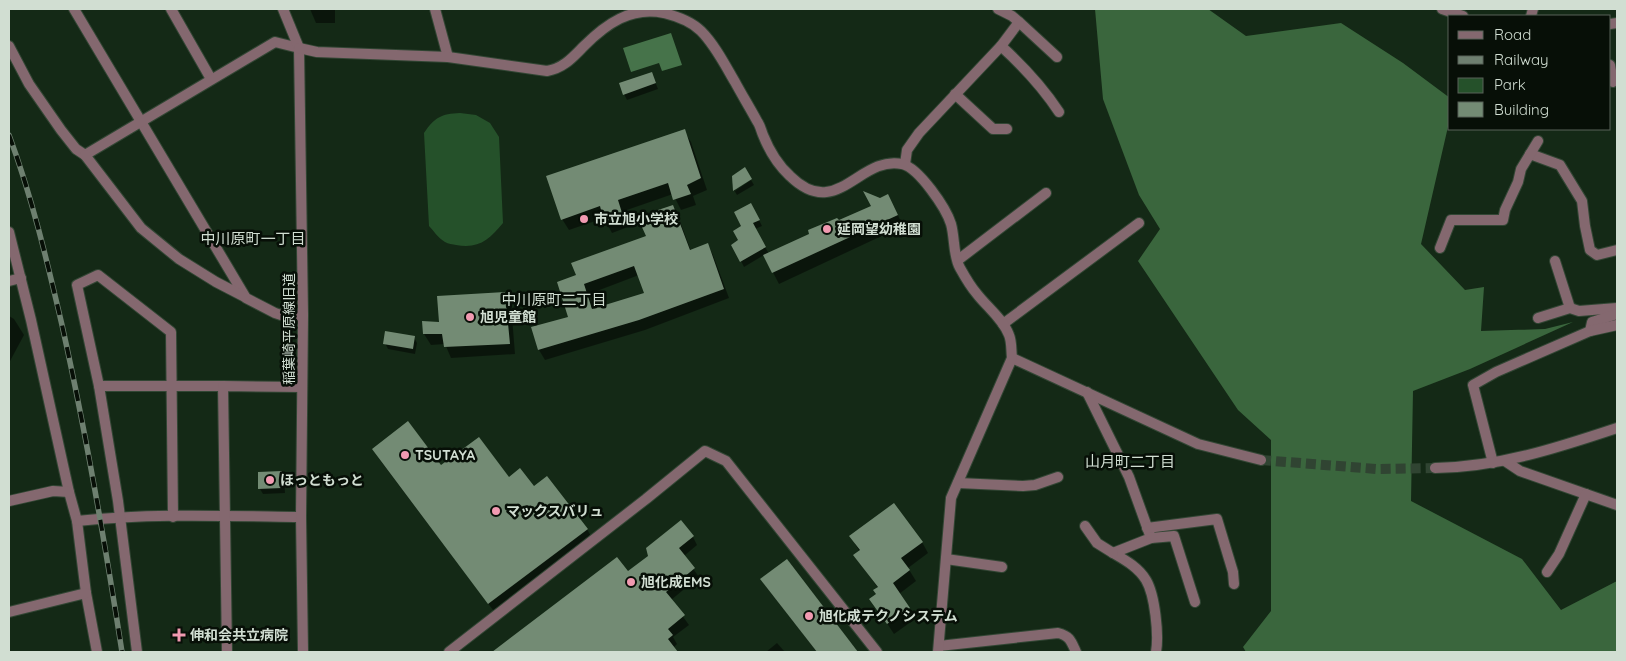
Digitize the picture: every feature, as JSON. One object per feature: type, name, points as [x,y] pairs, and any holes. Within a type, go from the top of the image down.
[{"type":"street","points":[[74,9],[246,298]]},
{"type":"street","points":[[171,9],[211,79]]},
{"type":"street","points":[[435,9],[448,57]]},
{"type":"street","points":[[998,9],[1012,16],[1057,57]]},
{"type":"street","points":[[1442,9],[1460,15]]},
{"type":"street","name":"稲葉崎平原線旧道","points":[[285,10],[299,48],[304,315],[301,517],[303,652]]},
{"type":"street","points":[[85,155],[275,42],[317,52],[448,57],[548,71],[557,69],[568,62],[603,28],[616,20],[638,13],[663,13],[687,22],[701,31],[721,57],[758,122],[775,159],[790,176],[807,189],[827,193],[850,184],[873,168],[890,162],[905,164],[922,178],[939,200],[951,224],[959,266],[976,293],[1003,324],[1010,337],[1012,358],[951,498],[939,649],[1058,633],[1066,635],[1076,652]]},
{"type":"street","points":[[905,164],[908,150],[920,133],[1001,46],[1018,22]]},
{"type":"street","points":[[9,46],[29,84],[61,130],[76,149],[85,155],[141,228],[179,259],[216,282],[275,313],[284,316],[304,315]]},
{"type":"street","points":[[1001,46],[1026,68],[1060,112]]},
{"type":"street","points":[[1611,71],[1613,82]]},
{"type":"street","points":[[955,94],[992,130],[1007,129]]},
{"type":"street","points":[[1440,248],[1451,220],[1503,220],[1504,210],[1518,182],[1521,169],[1538,141]]},
{"type":"street","points":[[1530,154],[1560,165],[1582,201],[1590,250],[1596,255],[1617,250]]},
{"type":"street","points":[[958,260],[1046,193]]},
{"type":"street","points":[[1003,324],[1139,223]]},
{"type":"street","points":[[9,232],[77,521],[86,593],[97,652]]},
{"type":"street","points":[[1555,261],[1570,308]]},
{"type":"street","points":[[137,652],[120,518],[99,386],[77,285],[98,275],[171,332],[173,517]]},
{"type":"street","points":[[9,281],[21,278]]},
{"type":"street","points":[[1538,318],[1570,308],[1579,311],[1617,308]]},
{"type":"street","points":[[1590,331],[1592,322],[1617,314]]},
{"type":"street","points":[[1493,462],[1473,385],[1496,372],[1590,331],[1617,325]]},
{"type":"street","points":[[1012,358],[1198,444],[1261,460]]},
{"type":"street","points":[[99,386],[302,387]]},
{"type":"street","points":[[223,386],[227,652]]},
{"type":"street","points":[[1087,392],[1129,477],[1149,533]]},
{"type":"street","points":[[1435,468],[1464,467],[1505,461],[1617,428]]},
{"type":"street","points":[[449,652],[705,451],[726,461],[877,652]]},
{"type":"street","points":[[1505,461],[1520,471],[1617,505]]},
{"type":"street","points":[[958,483],[1023,486],[1035,485],[1058,477]]},
{"type":"street","points":[[9,501],[54,491],[69,492]]},
{"type":"street","points":[[1547,572],[1559,554],[1586,494]]},
{"type":"street","points":[[77,521],[120,518],[224,516],[301,517]]},
{"type":"street","points":[[1113,553],[1149,533],[1217,520],[1233,572],[1234,584]]},
{"type":"street","points":[[1085,526],[1096,543],[1135,568],[1146,580],[1152,598],[1158,638],[1156,652]]},
{"type":"street","points":[[1149,533],[1174,536],[1195,602]]},
{"type":"street","points":[[946,559],[1002,567]]},
{"type":"street","points":[[9,612],[86,593]]},
{"type":"green space","points":[[460,113],[476,115],[490,123],[499,137],[503,223],[483,242],[471,246],[446,243],[429,226],[424,133],[439,117]]},
{"type":"shaded area","points":[[1095,9],[1208,9],[1246,36],[1341,23],[1403,63],[1448,97],[1448,127],[1421,244],[1465,290],[1484,287],[1481,331],[1545,329],[1573,322],[1470,369],[1413,391],[1411,501],[1522,559],[1561,610],[1617,581],[1617,652],[1246,652],[1243,647],[1271,611],[1271,440],[1238,410],[1138,261],[1160,229],[1139,195],[1103,99]]},
{"type":"shaded area","points":[[671,33],[682,65],[662,71],[659,63],[631,72],[623,48]]},
{"type":"building","points":[[652,72],[656,83],[623,95],[619,83]]},
{"type":"building","points":[[685,129],[701,178],[687,185],[691,194],[673,200],[668,183],[618,200],[623,216],[604,222],[600,206],[561,220],[546,176]]},
{"type":"building","points":[[745,167],[752,179],[733,191],[732,176]]},
{"type":"building","points":[[863,191],[880,198],[888,194],[898,215],[772,273],[763,255],[809,234],[808,230],[837,218],[839,220],[871,206]]},
{"type":"building","points":[[751,203],[760,220],[753,223],[766,247],[740,262],[731,245],[738,240],[733,231],[741,226],[734,212]]},
{"type":"building","points":[[673,205],[690,250],[708,243],[724,289],[639,320],[538,350],[531,327],[568,317],[557,282],[576,275],[571,263],[646,236],[641,225],[649,222],[646,214]],"holes":[[[634,266],[644,293],[592,309],[584,284]]]},
{"type":"building","points":[[505,292],[510,344],[444,347],[442,334],[423,334],[422,321],[439,322],[437,296]]},
{"type":"building","points":[[385,331],[415,336],[413,349],[383,344]]},
{"type":"building","name":"マックスバリュ","points":[[408,421],[441,465],[479,437],[509,477],[520,468],[534,486],[547,476],[588,529],[488,604],[372,449]]},
{"type":"building","name":"ほっともっと","points":[[282,471],[282,488],[258,489],[258,472]]},
{"type":"building","points":[[894,503],[923,542],[901,558],[910,570],[893,583],[910,608],[887,624],[869,599],[876,594],[873,590],[878,587],[853,555],[860,550],[849,536]]},
{"type":"building","name":"旭化成EMS","points":[[681,520],[694,536],[679,548],[695,568],[666,592],[685,615],[668,629],[673,635],[668,639],[678,652],[492,652],[617,557],[628,571],[648,556],[646,548]]},
{"type":"building","name":"旭化成テクノシステム","points":[[787,559],[858,652],[817,652],[760,579]]},
{"type":"tunnel","points":[[1261,460],[1377,469],[1435,468]]},
{"type":"railway","points":[[9,135],[32,205],[62,325],[95,488],[122,652]]},
{"type":"place","name":"市立旭小学校","points":[[584,219]]},
{"type":"place","name":"延岡望幼稚園","points":[[827,229]]},
{"type":"place","name":"旭児童館","points":[[470,317]]},
{"type":"place","name":"TSUTAYA","points":[[405,455]]},
{"type":"place","name":"ほっともっと","points":[[270,480]]},
{"type":"place","name":"マックスバリュ","points":[[496,511]]},
{"type":"place","name":"旭化成EMS","points":[[631,582]]},
{"type":"place","name":"旭化成テクノシステム","points":[[809,616]]},
{"type":"place","name":"伸和会共立病院","points":[[179,635]]},
{"type":"district","name":"中川原町一丁目","points":[[253,238]]},
{"type":"district","name":"中川原町二丁目","points":[[554,299]]},
{"type":"district","name":"山月町二丁目","points":[[1130,461]]}]
